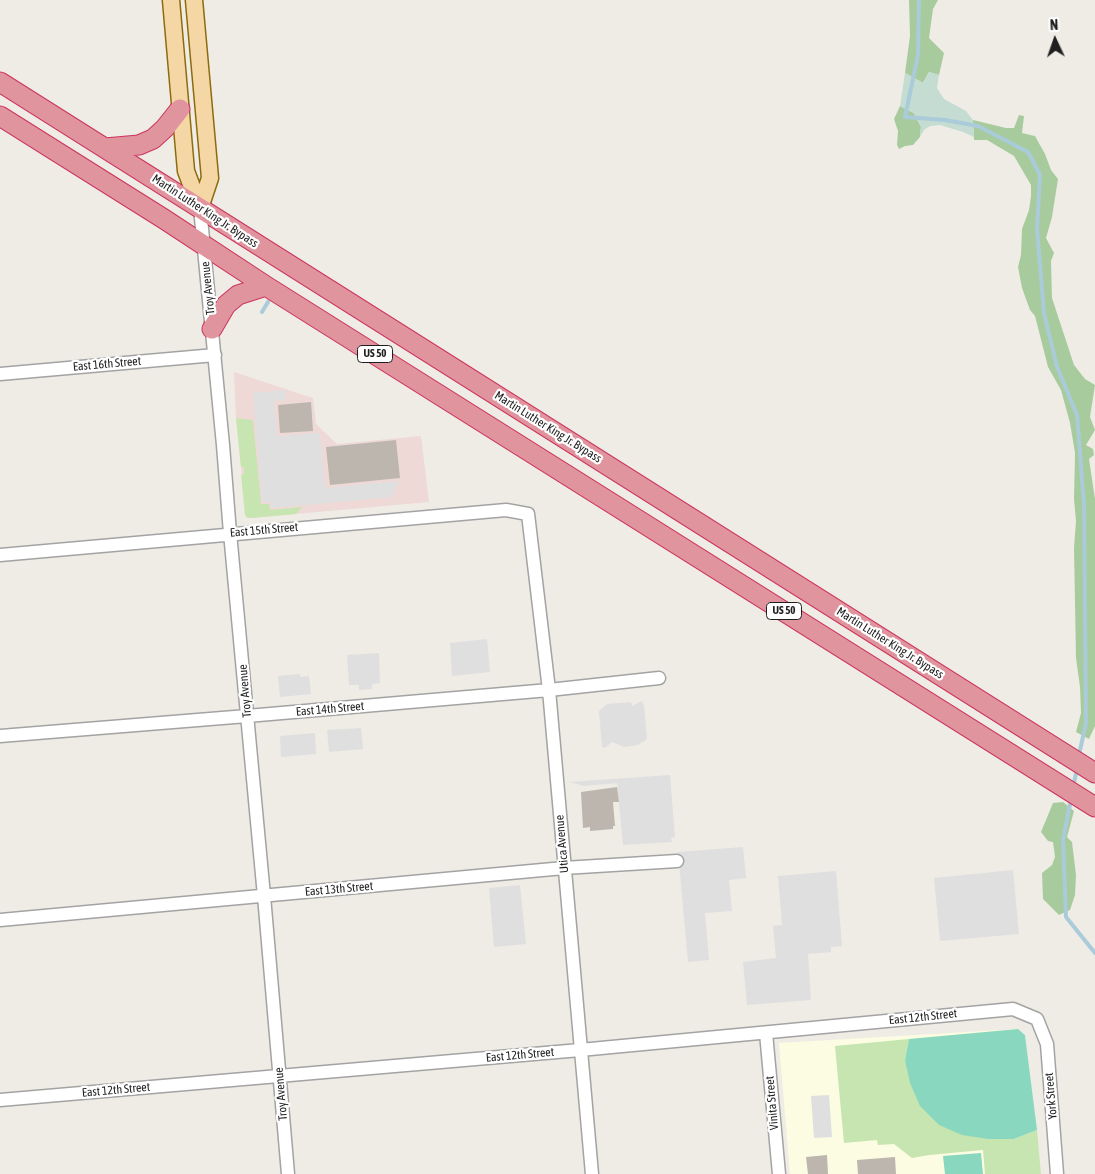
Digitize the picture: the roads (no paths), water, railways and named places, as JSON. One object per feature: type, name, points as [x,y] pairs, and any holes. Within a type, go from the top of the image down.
[{"type":"highway","name":"Martin Luther King Jr. Bypass","points":[[0,82],[1095,773]]},
{"type":"highway","points":[[105,148],[140,145],[153,139],[165,128],[180,109]]},
{"type":"highway","name":"US 50","points":[[0,116],[266,286],[1094,806]]},
{"type":"highway","points":[[212,329],[226,305],[238,295],[266,286]]},
{"type":"main road","name":"Troy Avenue","points":[[171,0],[186,171],[200,208]]},
{"type":"main road","name":"Troy Avenue","points":[[194,0],[210,178],[200,208]]},
{"type":"street","name":"Troy Avenue","points":[[200,208],[215,355],[288,1174]]},
{"type":"street","name":"East 16th Street","points":[[0,374],[215,355]]},
{"type":"street","name":"East 15th Street","points":[[0,555],[230,533],[506,510],[528,514]]},
{"type":"street","name":"Utica Avenue","points":[[528,514],[548,690],[592,1174]]},
{"type":"street","name":"East 14th Street","points":[[0,736],[548,690],[659,678]]},
{"type":"street","name":"East 13th Street","points":[[0,920],[564,868],[677,861]]},
{"type":"street","name":"East 12th Street","points":[[0,1100],[580,1050],[1013,1009],[1037,1019]]},
{"type":"street","name":"York Street","points":[[1037,1019],[1046,1044],[1057,1174]]},
{"type":"street","name":"Vinita Street","points":[[766,1033],[779,1174]]},
{"type":"waterway","points":[[919,0],[918,55],[905,117],[945,120],[978,126],[1028,152],[1040,175],[1037,229],[1044,313],[1057,367],[1077,415],[1084,504],[1086,723],[1079,755]]},
{"type":"waterway","points":[[262,312],[268,302]]},
{"type":"waterway","points":[[1073,787],[1077,769]]},
{"type":"waterway","points":[[1071,799],[1063,840],[1066,917],[1095,953]]}]
